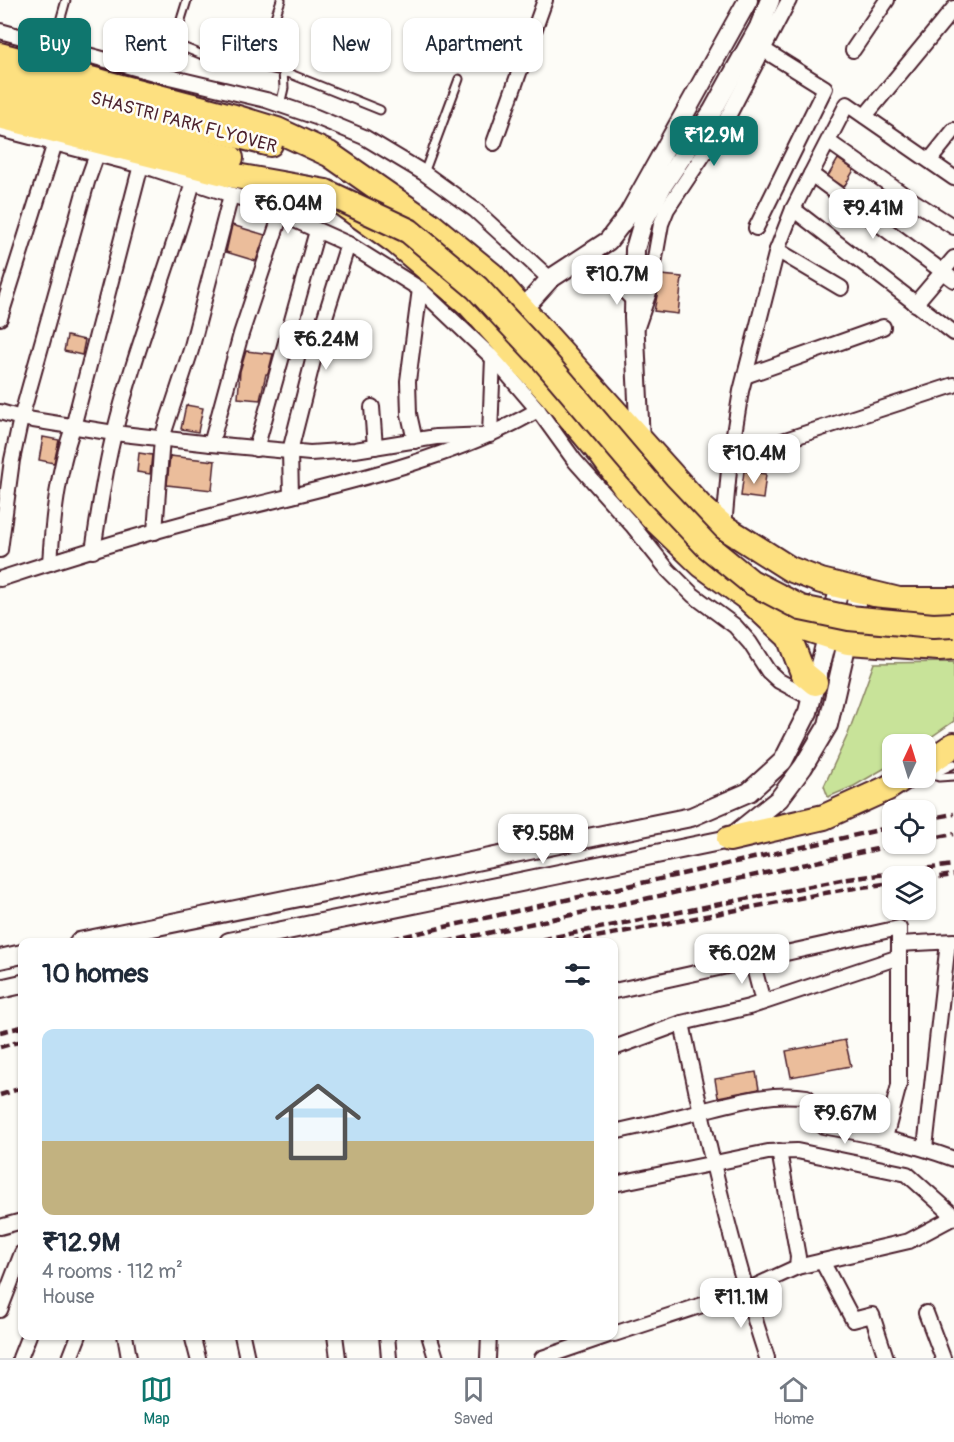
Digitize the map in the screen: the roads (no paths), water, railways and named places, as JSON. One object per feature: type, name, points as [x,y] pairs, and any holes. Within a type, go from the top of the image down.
[{"type":"highway","points":[[0,55],[231,116],[277,130],[329,154],[431,225],[492,275],[640,441],[700,506],[724,527],[790,569],[821,581],[898,600],[954,600]]},
{"type":"highway","name":"SHASTRI PARK FLYOVER","points":[[0,74],[275,145],[364,180]]},
{"type":"highway","name":"SHASTRI PARK FLYOVER","points":[[0,96],[267,168],[326,192]]},
{"type":"highway","points":[[0,116],[236,176],[326,192],[409,231],[477,288],[543,359],[678,516],[707,546],[751,582],[801,608],[849,618],[933,626],[954,625]]},
{"type":"highway","points":[[326,192],[396,242],[469,304],[554,398],[656,522],[702,565],[747,598],[789,638],[803,674],[813,690]]},
{"type":"highway","points":[[747,598],[804,628],[838,638],[939,648],[954,647]]},
{"type":"highway","points":[[936,762],[954,745]]},
{"type":"highway","points":[[729,839],[824,817],[888,788]]},
{"type":"street","points":[[494,143],[545,0]]},
{"type":"street","points":[[640,441],[634,299],[635,249],[657,181],[748,0]]},
{"type":"street","points":[[522,310],[550,279],[608,241],[657,181],[712,112],[759,27],[770,0]]},
{"type":"street","points":[[635,332],[649,292],[661,224],[667,209],[724,124],[789,0]]},
{"type":"street","points":[[853,50],[887,0]]},
{"type":"street","points":[[865,116],[954,8]]},
{"type":"street","points":[[0,31],[18,36]]},
{"type":"street","points":[[756,228],[825,88],[764,50]]},
{"type":"street","points":[[91,56],[280,105],[364,137],[424,173],[475,210],[550,279]]},
{"type":"street","points":[[724,527],[730,458],[745,376],[777,250],[793,209],[847,104],[954,177]]},
{"type":"street","points":[[0,129],[141,165],[281,214],[348,244],[420,289],[493,357],[538,410],[575,461],[693,596],[735,626],[750,643],[768,671],[779,681],[813,690]]},
{"type":"street","points":[[930,160],[954,130]]},
{"type":"street","points":[[829,142],[954,227]]},
{"type":"street","points":[[0,318],[55,143]]},
{"type":"street","points":[[0,550],[12,460],[21,418],[87,182],[98,154]]},
{"type":"street","points":[[50,563],[57,486],[64,454],[141,165]]},
{"type":"street","points":[[811,174],[949,276]]},
{"type":"street","points":[[93,551],[106,467],[114,433],[150,312],[193,182]]},
{"type":"street","points":[[155,532],[162,438],[191,350],[231,195]]},
{"type":"street","points":[[793,209],[954,333]]},
{"type":"street","points":[[211,444],[238,345],[281,214]]},
{"type":"street","points":[[256,449],[317,231]]},
{"type":"street","points":[[291,496],[290,451],[320,333],[348,244]]},
{"type":"street","points":[[777,250],[841,288]]},
{"type":"street","points":[[915,304],[949,276],[954,258]]},
{"type":"street","points":[[582,260],[596,263],[634,299]]},
{"type":"street","points":[[415,441],[409,414],[408,381],[420,289]]},
{"type":"street","points":[[745,376],[883,327]]},
{"type":"street","points":[[490,435],[493,357]]},
{"type":"street","points":[[730,458],[954,385]]},
{"type":"street","points":[[372,407],[375,447]]},
{"type":"street","points":[[0,579],[155,532],[410,464],[490,435],[538,410]]},
{"type":"street","points":[[0,412],[21,418],[114,433],[256,449],[328,453],[448,436],[490,435]]},
{"type":"street","points":[[248,938],[729,839],[779,799],[803,767],[828,725],[838,638],[850,588]]},
{"type":"street","points":[[99,938],[691,817],[749,792],[783,761],[808,712],[813,690],[838,638]]},
{"type":"street","points":[[749,792],[766,810]]},
{"type":"street","points":[[618,990],[899,928],[899,1085],[885,1138]]},
{"type":"street","points":[[618,1047],[682,1023],[763,1002],[899,951],[951,941],[925,1148]]},
{"type":"street","points":[[0,959],[18,955]]},
{"type":"street","points":[[752,960],[763,1002]]},
{"type":"street","points":[[0,989],[18,985]]},
{"type":"street","points":[[682,1023],[700,1112],[745,1291],[767,1358]]},
{"type":"street","points":[[618,1131],[759,1099],[801,1096],[810,1101],[817,1121],[823,1125],[925,1148],[954,1159]]},
{"type":"street","points":[[779,1151],[798,1257],[797,1267]]},
{"type":"street","points":[[618,1183],[779,1151],[797,1151],[907,1174],[954,1216],[909,1241],[797,1267],[745,1291],[618,1332]]},
{"type":"street","points":[[0,1227],[18,1222]]},
{"type":"street","points":[[822,1261],[853,1320],[872,1315],[886,1358]]},
{"type":"street","points":[[0,1310],[18,1263]]},
{"type":"street","points":[[926,1313],[943,1358]]},
{"type":"street","points":[[20,1358],[27,1340]]},
{"type":"street","points":[[70,1358],[77,1340]]},
{"type":"street","points":[[126,1340],[129,1358]]},
{"type":"street","points":[[193,1340],[198,1358]]},
{"type":"street","points":[[243,1340],[247,1358]]},
{"type":"street","points":[[336,1340],[338,1358]]},
{"type":"street","points":[[387,1340],[389,1358]]},
{"type":"street","points":[[431,1340],[436,1358]]},
{"type":"street","points":[[488,1358],[489,1340]]},
{"type":"street","points":[[542,1358],[594,1340]]},
{"type":"lane","points":[[61,18],[66,0]]},
{"type":"lane","points":[[187,0],[178,40],[180,46],[200,54]]},
{"type":"lane","points":[[275,18],[281,0]]},
{"type":"lane","points":[[280,105],[284,88],[283,72]]},
{"type":"lane","points":[[285,72],[380,110]]},
{"type":"lane","points":[[424,173],[459,79]]},
{"type":"lane","points":[[936,768],[954,764]]},
{"type":"lane","points":[[936,775],[954,776]]},
{"type":"railway","points":[[936,817],[954,814]]},
{"type":"railway","points":[[396,938],[882,829]]},
{"type":"railway","points":[[936,837],[954,834]]},
{"type":"railway","points":[[465,938],[882,848]]},
{"type":"railway","points":[[549,938],[841,880],[954,865]]},
{"type":"railway","points":[[936,878],[954,875]]},
{"type":"railway","points":[[591,938],[841,890],[882,884]]},
{"type":"railway","points":[[0,1032],[18,1028]]},
{"type":"railway","points":[[0,1047],[18,1042]]},
{"type":"railway","points":[[0,1095],[18,1089]]}]
